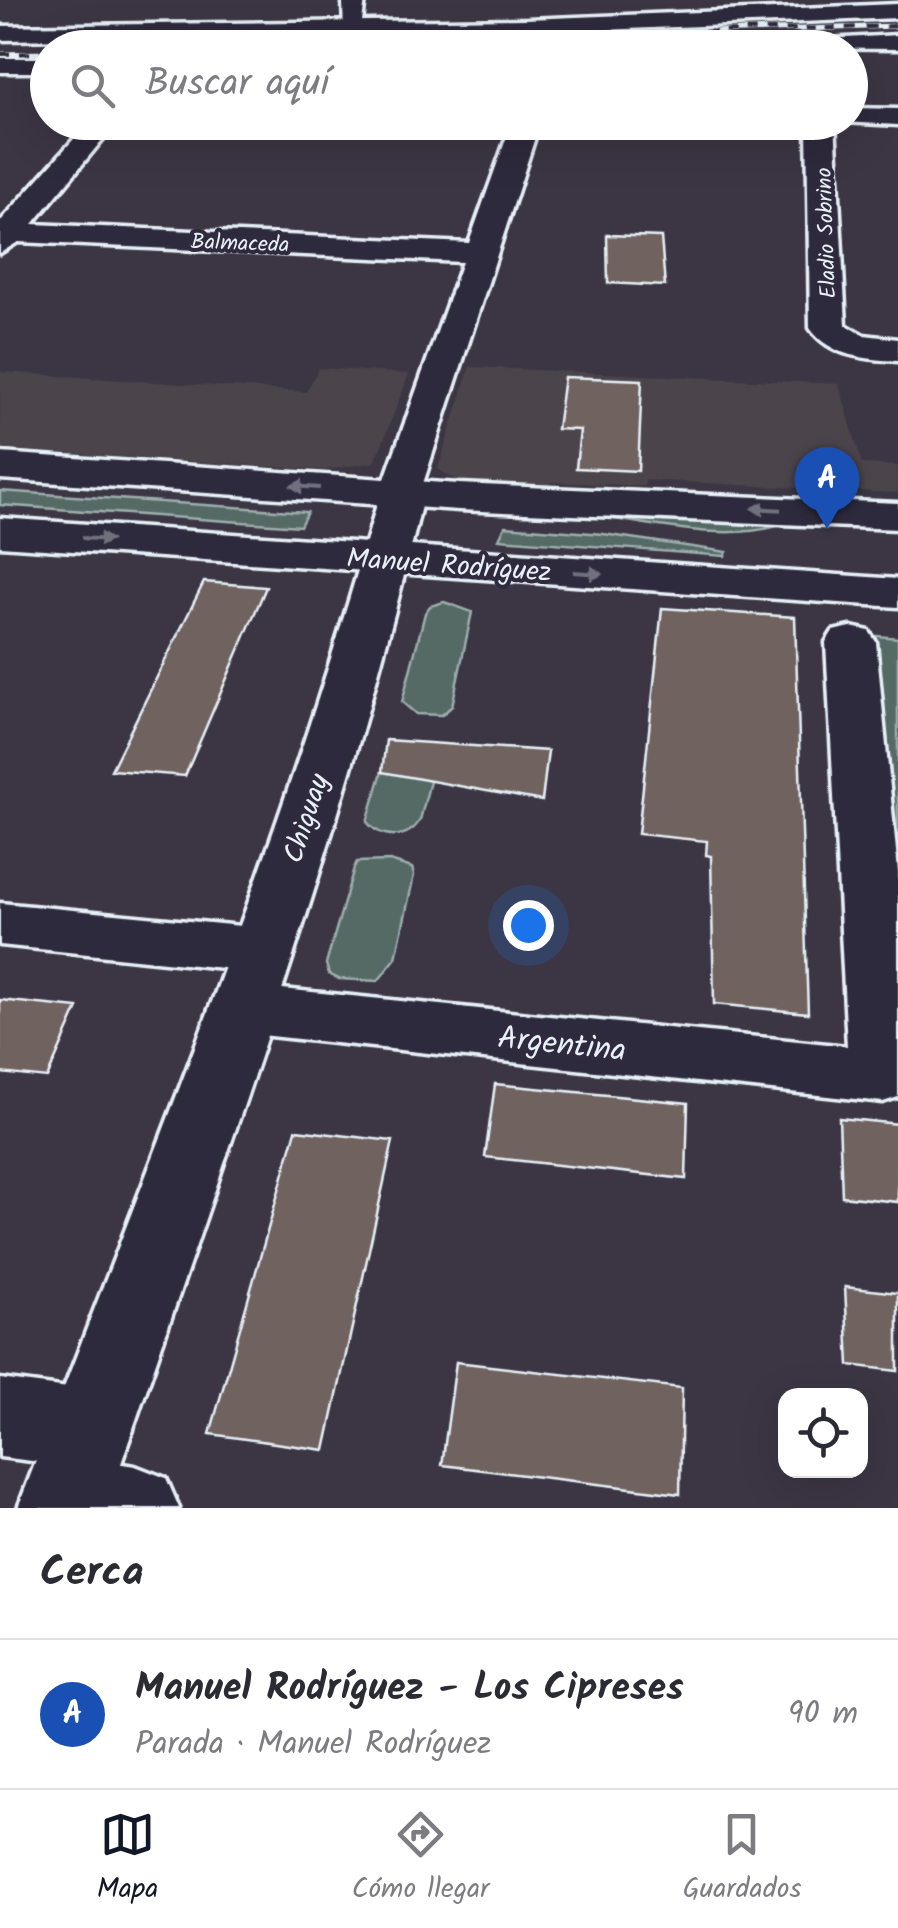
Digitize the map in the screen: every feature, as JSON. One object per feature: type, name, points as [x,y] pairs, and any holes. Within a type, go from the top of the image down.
[{"type":"street","points":[[354,0],[352,30],[898,11]]},
{"type":"street","points":[[0,33],[30,33]]},
{"type":"street","points":[[868,44],[898,42]]},
{"type":"street","points":[[0,65],[30,65]]},
{"type":"street","points":[[868,116],[898,117]]},
{"type":"street","points":[[3,236],[89,140]]},
{"type":"street","name":"Chiguay","points":[[89,1486],[386,560],[402,493],[520,140]]},
{"type":"street","name":"Eladio Sobrino","points":[[822,140],[828,328],[838,338],[858,346],[898,350]]},
{"type":"street","points":[[17,182],[52,183]]},
{"type":"street","name":"Balmaceda","points":[[3,236],[480,253]]},
{"type":"street","points":[[0,466],[402,493],[898,516]]},
{"type":"street","name":"Manuel Rodríguez","points":[[0,532],[898,593]]},
{"type":"street","name":"Argentina","points":[[0,924],[252,980],[882,1076],[850,642]]},
{"type":"street","points":[[0,1418],[89,1486]]},
{"type":"shaded area","points":[[470,367],[839,384],[862,464],[898,466],[898,493],[645,480],[644,486],[550,482],[550,490],[460,483],[438,469]]},
{"type":"shaded area","points":[[319,368],[409,374],[375,462],[325,470],[0,449],[0,372],[306,392]]},
{"type":"green space","points":[[0,491],[307,512],[300,526],[0,505]]},
{"type":"green space","points":[[597,517],[777,526],[711,532]]},
{"type":"green space","points":[[505,526],[603,534],[727,552],[725,556],[499,539]]},
{"type":"green space","points":[[444,602],[472,612],[452,706],[442,715],[416,714],[402,702],[425,613],[430,606]]},
{"type":"green space","points":[[866,635],[898,638],[898,955]]},
{"type":"green space","points":[[387,755],[435,762],[420,820],[402,834],[380,832],[367,822]]},
{"type":"green space","points":[[390,861],[412,868],[414,875],[396,958],[378,981],[339,979],[329,974],[326,964],[354,868],[357,862]]},
{"type":"building","points":[[607,235],[661,237],[665,286],[608,283]]},
{"type":"building","points":[[564,377],[642,380],[638,471],[576,468],[580,430],[557,429]]},
{"type":"building","points":[[204,582],[266,587],[185,776],[111,770]]},
{"type":"building","points":[[662,608],[795,617],[808,1013],[714,1004],[711,856],[706,855],[707,841],[638,834]]},
{"type":"building","points":[[386,740],[548,751],[542,801],[382,772]]},
{"type":"building","points":[[0,1000],[78,1008],[47,1078],[0,1073]]},
{"type":"building","points":[[495,1084],[688,1103],[686,1179],[485,1157]]},
{"type":"building","points":[[839,1118],[898,1124],[898,1202],[842,1196]]},
{"type":"building","points":[[296,1130],[393,1141],[325,1450],[210,1434]]},
{"type":"building","points":[[845,1287],[898,1293],[898,1371],[849,1365]]},
{"type":"building","points":[[456,1362],[682,1388],[680,1494],[442,1465]]},
{"type":"railway","points":[[772,30],[898,26]]},
{"type":"railway","points":[[0,54],[30,53]]},
{"type":"place","name":"Manuel Rodríguez - Los Cipreses","points":[[827,529]]}]
